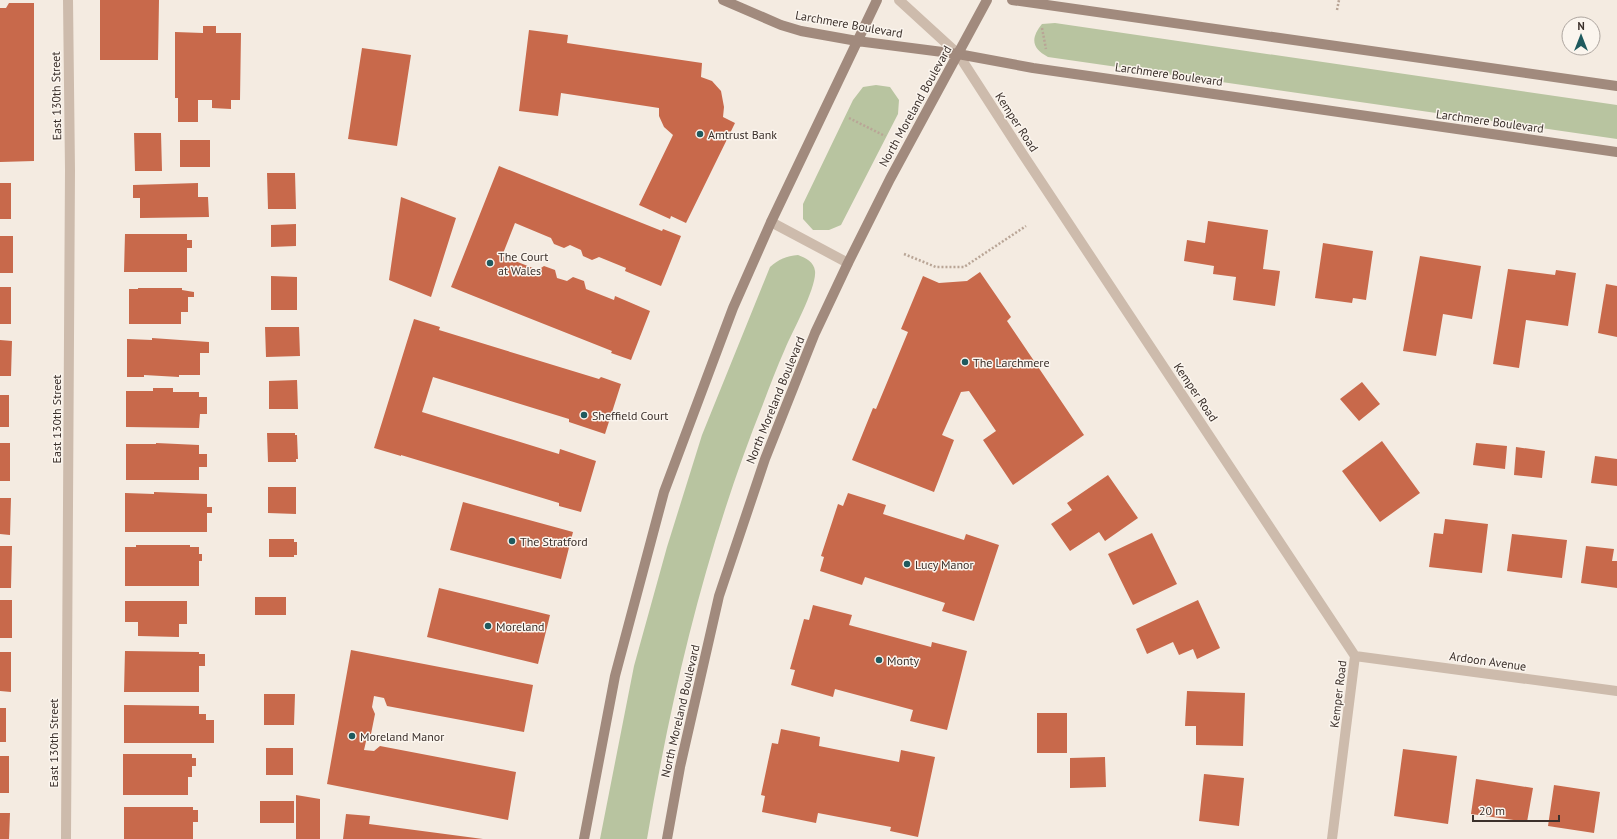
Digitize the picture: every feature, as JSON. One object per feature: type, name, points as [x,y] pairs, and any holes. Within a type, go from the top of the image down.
[{"type":"main road","name":"Larchmere Boulevard","points":[[723,0],[781,25],[801,31],[857,41],[958,54],[1033,68],[1617,152]]},
{"type":"main road","points":[[584,839],[615,676],[664,492],[733,308],[771,222],[877,0]]},
{"type":"main road","name":"North Moreland Boulevard","points":[[668,839],[680,767],[719,596],[764,459],[815,333],[848,263],[890,179],[988,0]]},
{"type":"main road","points":[[1012,0],[1617,86]]},
{"type":"street","name":"East 130th Street","points":[[66,839],[70,178],[68,0]]},
{"type":"street","name":"Kemper Road","points":[[899,0],[958,54],[1355,656],[1332,839]]},
{"type":"street","points":[[771,222],[848,263]]},
{"type":"street","name":"Ardoon Avenue","points":[[1355,656],[1617,691]]},
{"type":"path","points":[[1338,10],[1339,0]]},
{"type":"path","points":[[1042,28],[1047,50]]},
{"type":"path","points":[[849,118],[885,136]]},
{"type":"path","points":[[904,254],[936,267],[964,267],[1026,226]]},
{"type":"green space","points":[[1055,23],[1617,105],[1617,139],[1048,57],[1036,47],[1034,39],[1042,24]]},
{"type":"green space","points":[[876,85],[890,87],[899,100],[898,114],[841,225],[829,230],[813,230],[803,219],[803,204],[853,100],[863,87]]},
{"type":"green space","points":[[798,255],[807,259],[813,265],[815,278],[803,310],[774,376],[743,457],[708,564],[680,673],[647,839],[600,839],[634,666],[667,547],[702,435],[770,267],[783,258]]},
{"type":"building","points":[[100,0],[159,0],[158,60],[100,60]]},
{"type":"building","points":[[9,3],[34,3],[34,161],[0,162],[0,8],[6,8]]},
{"type":"building","points":[[203,26],[216,26],[216,33],[241,33],[240,100],[231,100],[231,109],[212,108],[212,100],[198,100],[198,122],[178,122],[178,98],[175,98],[175,32],[203,33]]},
{"type":"building","name":"Amtrust Bank","points":[[529,30],[568,35],[567,43],[702,63],[701,77],[712,81],[721,91],[724,107],[723,117],[735,123],[686,223],[671,216],[670,219],[639,205],[673,135],[664,127],[659,116],[659,108],[561,93],[558,116],[519,111]]},
{"type":"building","points":[[362,48],[411,55],[397,146],[348,139]]},
{"type":"building","points":[[134,133],[161,133],[162,171],[135,171]]},
{"type":"building","points":[[180,140],[210,140],[210,167],[180,167]]},
{"type":"building","name":"The Court at Wales","points":[[499,166],[662,231],[663,229],[681,236],[661,286],[625,271],[626,268],[599,257],[592,260],[583,256],[581,250],[570,245],[564,248],[554,244],[551,238],[515,223],[502,256],[538,270],[544,266],[555,270],[557,278],[567,281],[573,277],[584,281],[586,289],[614,300],[615,296],[650,311],[631,360],[451,287]]},
{"type":"building","points":[[267,173],[295,173],[296,209],[268,209]]},
{"type":"building","points":[[0,183],[11,183],[11,219],[0,219]]},
{"type":"building","points":[[198,183],[198,197],[208,197],[209,217],[140,218],[140,198],[133,198],[133,185]]},
{"type":"building","points":[[401,197],[456,218],[431,297],[389,280]]},
{"type":"building","points":[[1208,221],[1268,230],[1263,269],[1280,271],[1275,306],[1233,300],[1236,277],[1213,274],[1214,266],[1184,261],[1187,240],[1205,243]]},
{"type":"building","points":[[296,224],[296,246],[271,247],[271,225]]},
{"type":"building","points":[[125,234],[187,234],[187,240],[192,240],[192,248],[187,248],[187,272],[124,272]]},
{"type":"building","points":[[0,236],[13,236],[13,273],[0,273]]},
{"type":"building","points":[[1323,243],[1373,251],[1366,300],[1353,298],[1352,303],[1315,298]]},
{"type":"building","points":[[1420,256],[1481,266],[1472,319],[1443,314],[1436,356],[1403,351]]},
{"type":"building","points":[[1508,269],[1555,275],[1556,270],[1576,273],[1568,326],[1526,320],[1519,368],[1493,364]]},
{"type":"building","name":"The Larchmere","points":[[980,272],[1011,317],[1007,321],[1084,435],[1013,485],[983,440],[996,431],[969,391],[961,392],[942,435],[954,440],[934,492],[852,460],[873,408],[876,409],[908,332],[901,329],[923,276],[939,283],[967,281]]},
{"type":"building","points":[[271,276],[297,277],[297,310],[271,310]]},
{"type":"building","points":[[1606,284],[1617,286],[1617,337],[1598,333]]},
{"type":"building","points":[[0,287],[11,287],[11,324],[0,324]]},
{"type":"building","points":[[182,288],[182,290],[194,292],[194,297],[188,297],[188,312],[181,312],[181,324],[129,324],[129,289]]},
{"type":"building","name":"Sheffield Court","points":[[414,319],[440,327],[439,330],[599,379],[601,377],[621,384],[605,434],[569,422],[569,419],[433,377],[422,412],[559,454],[560,449],[596,461],[581,512],[559,506],[559,503],[374,448]]},
{"type":"building","points":[[265,327],[299,327],[300,356],[266,357]]},
{"type":"building","points":[[152,338],[209,342],[209,353],[200,353],[200,375],[179,375],[179,377],[144,375],[144,377],[127,377],[127,339],[152,340]]},
{"type":"building","points":[[0,340],[12,341],[11,376],[0,376]]},
{"type":"building","points":[[297,380],[298,409],[269,409],[269,381]]},
{"type":"building","points":[[1362,382],[1380,404],[1359,421],[1340,399]]},
{"type":"building","points":[[153,388],[173,388],[173,392],[199,392],[199,397],[207,397],[207,414],[200,414],[199,428],[126,427],[126,391],[153,391]]},
{"type":"building","points":[[0,395],[9,395],[9,427],[0,427]]},
{"type":"building","points":[[267,433],[295,433],[295,435],[297,435],[298,459],[296,459],[296,462],[268,462]]},
{"type":"building","points":[[1382,441],[1420,493],[1380,522],[1342,471]]},
{"type":"building","points":[[0,443],[10,443],[10,481],[0,481]]},
{"type":"building","points":[[156,443],[199,445],[199,454],[207,454],[207,467],[199,467],[199,480],[126,480],[126,444]]},
{"type":"building","points":[[1476,443],[1507,446],[1505,469],[1473,465]]},
{"type":"building","points":[[1516,447],[1545,451],[1542,478],[1514,475]]},
{"type":"building","points":[[1595,456],[1617,459],[1617,486],[1591,483]]},
{"type":"building","points":[[1108,475],[1138,518],[1105,541],[1099,532],[1070,551],[1051,524],[1072,510],[1067,503]]},
{"type":"building","points":[[268,487],[296,487],[296,514],[268,513]]},
{"type":"building","points":[[154,492],[207,494],[207,507],[212,507],[212,513],[207,513],[207,532],[125,532],[125,493],[154,494]]},
{"type":"building","name":"Lucy Manor","points":[[848,493],[886,505],[883,514],[964,540],[966,534],[999,545],[974,621],[942,611],[945,603],[865,577],[862,585],[820,571],[824,557],[821,556],[838,504],[843,506]]},
{"type":"building","points":[[0,498],[11,498],[10,535],[0,534]]},
{"type":"building","name":"The Stratford","points":[[463,502],[573,532],[561,579],[450,550]]},
{"type":"building","points":[[1445,519],[1488,524],[1482,573],[1429,567],[1434,533],[1443,534]]},
{"type":"building","points":[[1152,533],[1177,584],[1133,605],[1108,554]]},
{"type":"building","points":[[1512,534],[1567,540],[1562,578],[1507,571]]},
{"type":"building","points":[[269,539],[294,539],[294,542],[297,542],[297,555],[294,555],[294,557],[269,557]]},
{"type":"building","points":[[136,545],[190,545],[190,547],[199,547],[199,554],[202,554],[202,561],[199,561],[199,586],[125,586],[125,547],[136,547]]},
{"type":"building","points":[[0,546],[12,546],[11,588],[0,588]]},
{"type":"building","points":[[1586,546],[1614,549],[1612,561],[1617,561],[1617,588],[1581,583]]},
{"type":"building","name":"Moreland","points":[[439,588],[550,615],[538,664],[427,637]]},
{"type":"building","points":[[255,597],[286,597],[286,615],[255,615]]},
{"type":"building","points":[[0,600],[12,600],[12,638],[0,638]]},
{"type":"building","points":[[1198,600],[1220,648],[1197,659],[1193,649],[1179,655],[1173,642],[1147,654],[1136,629]]},
{"type":"building","points":[[125,601],[187,601],[187,624],[179,624],[179,637],[138,636],[138,622],[125,622]]},
{"type":"building","name":"Monty","points":[[813,605],[852,615],[849,625],[931,647],[932,642],[967,651],[947,730],[910,721],[913,710],[835,689],[833,697],[791,685],[795,670],[790,669],[804,619],[809,620]]},
{"type":"building","name":"Moreland Manor","points":[[351,650],[533,685],[524,732],[387,706],[384,698],[374,696],[372,707],[375,714],[371,734],[367,737],[364,750],[374,751],[380,746],[516,772],[508,820],[327,784]]},
{"type":"building","points":[[125,651],[199,652],[199,654],[205,654],[205,666],[199,666],[199,692],[124,692]]},
{"type":"building","points":[[0,652],[11,652],[11,692],[0,691]]},
{"type":"building","points":[[1187,691],[1245,693],[1243,746],[1196,745],[1196,726],[1185,726]]},
{"type":"building","points":[[264,694],[295,694],[294,725],[264,725]]},
{"type":"building","points":[[124,705],[199,706],[199,714],[206,714],[206,720],[214,720],[214,743],[124,743]]},
{"type":"building","points":[[0,708],[6,708],[6,742],[0,742]]},
{"type":"building","points":[[1037,713],[1067,713],[1067,753],[1037,753]]},
{"type":"building","points":[[781,729],[820,737],[819,746],[899,762],[901,750],[935,757],[918,837],[890,831],[891,827],[818,813],[816,823],[762,812],[765,796],[761,795],[772,743],[778,744]]},
{"type":"building","points":[[266,748],[293,748],[293,775],[266,775]]},
{"type":"building","points":[[1403,749],[1457,756],[1448,824],[1394,816]]},
{"type":"building","points":[[123,754],[192,754],[192,758],[196,758],[196,766],[192,766],[192,777],[188,777],[188,795],[123,795]]},
{"type":"building","points":[[0,756],[9,756],[9,793],[0,793]]},
{"type":"building","points":[[1105,757],[1106,787],[1070,788],[1070,758]]},
{"type":"building","points":[[1204,774],[1244,778],[1239,826],[1199,821]]},
{"type":"building","points":[[1476,779],[1533,788],[1527,822],[1471,814]]},
{"type":"building","points":[[1554,785],[1600,792],[1594,833],[1548,826]]},
{"type":"building","points":[[296,795],[320,799],[320,839],[296,839]]},
{"type":"building","points":[[260,801],[294,801],[294,823],[260,823]]},
{"type":"building","points":[[124,807],[193,807],[193,810],[198,810],[198,822],[193,822],[193,839],[124,839]]},
{"type":"building","points":[[0,813],[10,813],[9,839],[0,839]]},
{"type":"building","points":[[346,814],[370,816],[369,824],[483,839],[343,839]]},
{"type":"place","name":"Amtrust Bank","points":[[700,134]]},
{"type":"place","name":"The Court at Wales","points":[[490,263]]},
{"type":"place","name":"The Larchmere","points":[[965,362]]},
{"type":"place","name":"Sheffield Court","points":[[584,415]]},
{"type":"place","name":"The Stratford","points":[[512,541]]},
{"type":"place","name":"Lucy Manor","points":[[907,564]]},
{"type":"place","name":"Moreland","points":[[488,626]]},
{"type":"place","name":"Monty","points":[[879,660]]},
{"type":"place","name":"Moreland Manor","points":[[352,736]]}]
